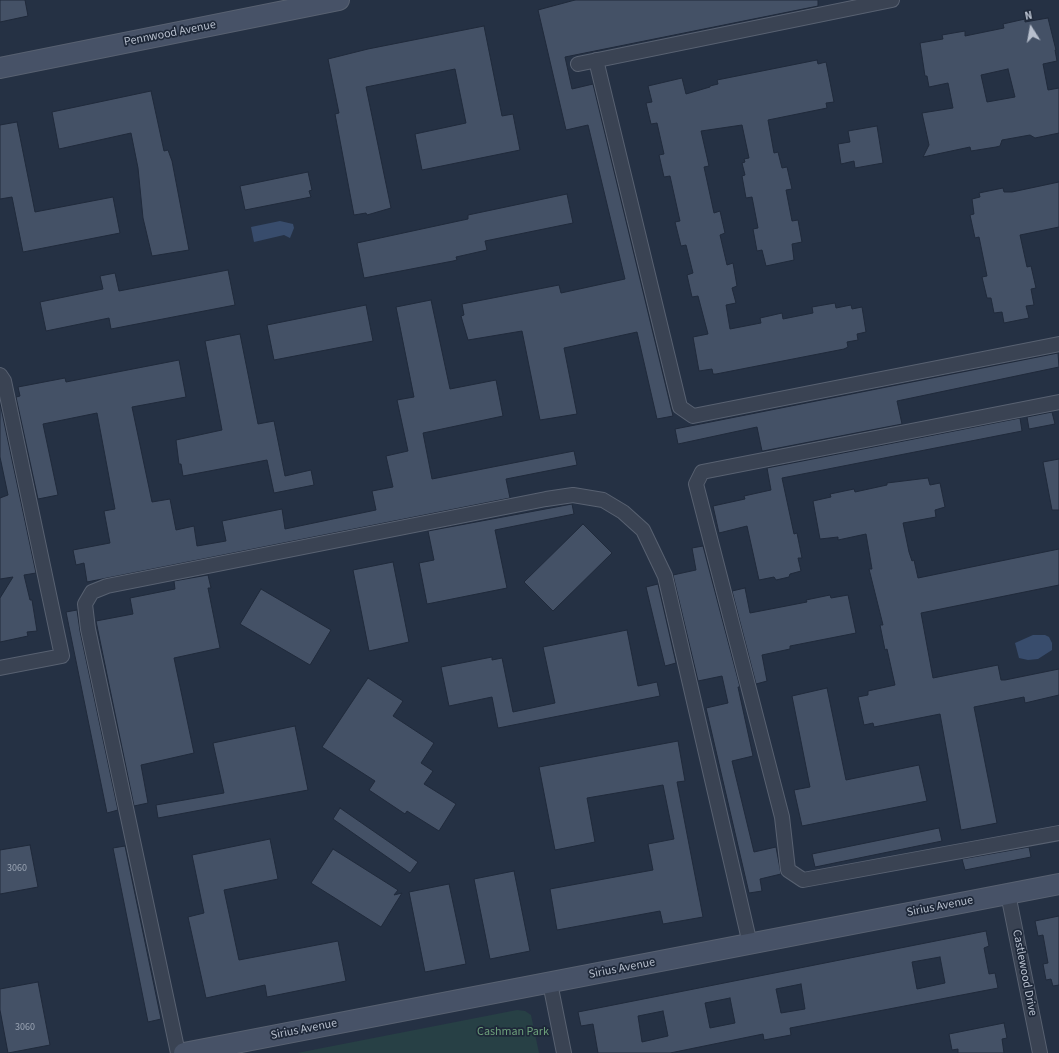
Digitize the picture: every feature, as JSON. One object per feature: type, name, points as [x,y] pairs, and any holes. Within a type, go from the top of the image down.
[{"type":"street","name":"Pennwood Avenue","points":[[0,68],[339,0]]},
{"type":"street","points":[[578,64],[850,4],[892,0]]},
{"type":"street","points":[[596,60],[680,407],[693,416],[1059,344]]},
{"type":"street","points":[[0,375],[4,381],[62,656],[0,668]]},
{"type":"street","points":[[1059,402],[702,472],[696,484],[782,817],[788,870],[803,880],[1059,833]]},
{"type":"street","points":[[178,1053],[88,629],[85,604],[92,592],[107,586],[538,500],[573,495],[603,500],[623,512],[644,530],[665,576],[750,944]]},
{"type":"street","name":"Sirius Avenue","points":[[184,1053],[1059,884]]},
{"type":"street","name":"Castlewood Drive","points":[[1008,894],[1040,1053]]},
{"type":"street","points":[[550,983],[564,1053]]},
{"type":"green space","name":"Cashman Park","points":[[517,1010],[525,1011],[531,1015],[539,1053],[297,1053]]},
{"type":"water","points":[[280,221],[293,224],[294,228],[290,238],[284,235],[254,242],[251,227]]},
{"type":"water","points":[[1033,635],[1045,635],[1049,637],[1052,643],[1052,650],[1038,659],[1028,660],[1019,658],[1015,643]]},
{"type":"building","points":[[0,0],[25,0],[28,16],[0,22]]},
{"type":"building","points":[[575,0],[818,0],[818,6],[565,57],[572,89],[593,84],[673,416],[657,419],[637,332],[564,348],[577,414],[540,420],[522,331],[468,340],[461,316],[464,315],[462,304],[559,285],[561,293],[625,279],[588,125],[566,130],[538,10]]},
{"type":"building","points":[[1048,18],[1056,50],[1057,61],[1043,64],[1048,90],[1059,88],[1059,133],[1035,138],[1030,135],[1002,140],[1000,146],[996,147],[971,151],[970,147],[923,157],[929,145],[922,113],[953,108],[948,83],[929,87],[927,76],[925,76],[920,43],[943,39],[942,35],[965,31],[965,36],[1004,28],[1003,24],[1025,19],[1025,22]],"holes":[[[1008,69],[1015,97],[987,102],[981,75]]]},
{"type":"building","points":[[484,26],[502,116],[513,114],[520,150],[422,170],[415,134],[466,123],[455,69],[366,87],[391,208],[367,215],[366,213],[354,215],[335,114],[339,113],[328,59],[368,49]]},
{"type":"building","points":[[817,60],[818,64],[826,62],[834,102],[826,103],[827,108],[768,120],[774,153],[778,152],[782,168],[787,167],[792,189],[786,190],[792,221],[798,220],[802,242],[792,244],[794,260],[766,266],[762,250],[757,251],[753,229],[758,228],[752,197],[746,198],[742,176],[745,175],[742,163],[745,162],[744,159],[749,158],[742,125],[701,131],[709,166],[704,167],[714,213],[720,211],[725,233],[720,235],[727,265],[733,263],[737,286],[732,288],[736,303],[726,305],[730,329],[761,323],[760,318],[782,313],[783,319],[813,313],[812,307],[835,303],[836,308],[851,305],[852,309],[862,307],[866,332],[857,334],[858,340],[847,342],[848,347],[844,349],[716,374],[713,374],[712,369],[699,371],[693,337],[708,334],[698,296],[692,297],[687,275],[693,273],[686,245],[681,246],[675,222],[680,221],[670,176],[664,177],[659,155],[664,154],[657,123],[651,124],[646,103],[652,102],[648,86],[682,78],[686,94],[718,84],[717,80]]},
{"type":"building","points":[[151,91],[164,151],[168,150],[172,161],[189,250],[152,256],[143,218],[138,168],[131,133],[59,149],[52,112]]},
{"type":"building","points":[[17,122],[35,212],[113,197],[120,233],[23,252],[12,197],[0,199],[0,125]]},
{"type":"building","points":[[877,126],[883,163],[855,168],[854,161],[841,164],[838,144],[850,142],[848,131]]},
{"type":"building","points":[[308,172],[312,190],[309,191],[311,197],[245,210],[240,186]]},
{"type":"building","points":[[1059,182],[1059,227],[1020,235],[1027,267],[1031,266],[1036,288],[1031,289],[1034,305],[1026,306],[1029,318],[1004,323],[1002,312],[994,313],[991,298],[987,298],[982,277],[987,276],[979,237],[975,238],[970,215],[974,214],[972,199],[980,197],[979,193],[1003,188],[1004,192],[1012,192]]},
{"type":"building","points":[[567,194],[573,223],[485,241],[487,250],[456,257],[457,260],[364,278],[357,243],[468,219],[468,215]]},
{"type":"building","points":[[228,270],[235,305],[111,329],[109,318],[46,331],[40,302],[103,289],[100,276],[115,273],[119,291]]},
{"type":"building","points":[[431,300],[450,389],[496,380],[503,416],[423,433],[432,479],[574,451],[577,465],[506,479],[510,498],[87,582],[84,563],[76,565],[73,550],[110,543],[104,511],[115,509],[97,413],[43,424],[58,495],[38,499],[16,397],[20,396],[18,387],[65,378],[66,382],[179,360],[186,397],[132,407],[152,502],[170,499],[176,530],[194,526],[197,546],[226,541],[222,521],[282,509],[285,529],[376,510],[372,491],[393,487],[386,456],[408,451],[397,400],[414,397],[396,307]]},
{"type":"building","points":[[366,305],[373,341],[274,360],[267,325]]},
{"type":"building","points":[[240,334],[258,424],[274,421],[285,476],[311,470],[314,485],[274,493],[267,460],[183,476],[181,464],[179,464],[176,440],[222,430],[205,341]]},
{"type":"building","points":[[1058,353],[1059,367],[897,401],[902,424],[763,451],[757,427],[678,444],[675,429]]},
{"type":"building","points":[[0,403],[36,573],[24,575],[30,600],[32,600],[37,631],[27,632],[28,636],[0,642],[0,598],[13,577],[0,579],[0,498],[8,495],[0,457]]},
{"type":"building","points":[[1052,412],[1055,424],[1029,429],[1027,417]]},
{"type":"building","points":[[1020,418],[1022,431],[782,478],[794,534],[797,533],[802,558],[798,558],[801,571],[790,574],[789,577],[776,580],[774,577],[759,580],[747,526],[719,533],[713,506],[745,499],[744,496],[771,490],[767,468]]},
{"type":"building","points":[[1059,459],[1059,510],[1052,510],[1043,462]]},
{"type":"building","points":[[928,478],[930,485],[940,483],[945,507],[935,510],[936,517],[903,523],[909,552],[912,561],[914,560],[918,578],[1059,549],[1059,585],[921,613],[933,678],[998,665],[1001,680],[1059,669],[1059,695],[1025,703],[1024,697],[974,707],[997,823],[961,830],[940,714],[874,727],[873,723],[864,725],[858,697],[868,695],[868,691],[895,685],[887,649],[885,650],[880,625],[883,625],[869,569],[872,569],[866,534],[838,540],[838,537],[820,539],[813,501],[831,497],[830,494],[854,489],[855,492],[887,485],[887,483]]},
{"type":"building","points":[[572,504],[574,514],[495,530],[507,588],[427,604],[419,563],[434,560],[428,531]]},
{"type":"building","points":[[583,524],[612,553],[553,611],[524,582]]},
{"type":"building","points":[[703,546],[740,687],[738,687],[753,756],[732,761],[754,852],[776,847],[781,874],[760,879],[762,891],[749,893],[706,708],[728,703],[722,676],[698,681],[673,575],[696,570],[692,548]]},
{"type":"building","points":[[393,562],[409,642],[369,651],[353,570]]},
{"type":"building","points":[[208,575],[211,588],[208,588],[220,648],[174,658],[194,753],[141,765],[148,803],[134,806],[96,621],[133,614],[130,598],[175,589],[174,581]]},
{"type":"building","points":[[658,584],[676,663],[665,666],[646,587]]},
{"type":"building","points":[[745,588],[750,613],[807,602],[806,600],[830,595],[831,598],[848,595],[856,633],[790,646],[790,649],[762,655],[767,681],[756,684],[732,591]]},
{"type":"building","points":[[261,589],[331,630],[310,665],[240,624]]},
{"type":"building","points":[[77,610],[80,631],[118,810],[107,813],[66,612]]},
{"type":"building","points":[[627,630],[638,686],[657,682],[660,696],[498,728],[492,697],[449,706],[441,667],[492,657],[492,660],[502,658],[513,712],[555,703],[543,647]]},
{"type":"building","points":[[368,678],[403,701],[393,716],[434,743],[421,763],[433,771],[424,784],[456,804],[439,831],[407,811],[405,814],[369,790],[375,781],[322,747]]},
{"type":"building","points":[[827,688],[846,780],[919,765],[927,801],[802,826],[794,790],[810,787],[792,696]]},
{"type":"building","points":[[295,726],[308,790],[158,818],[156,805],[224,793],[213,743]]},
{"type":"building","points":[[678,741],[685,781],[677,782],[703,917],[663,924],[660,911],[557,930],[550,889],[653,870],[648,844],[674,839],[663,785],[587,798],[595,842],[555,850],[539,767]]},
{"type":"building","points":[[340,808],[418,862],[410,873],[333,819]]},
{"type":"building","points":[[939,828],[942,841],[815,867],[812,854]]},
{"type":"building","points":[[270,839],[278,879],[224,890],[239,960],[338,941],[346,981],[267,997],[265,985],[206,998],[188,917],[204,913],[192,855]]},
{"type":"building","points":[[30,845],[38,887],[0,894],[0,850]]},
{"type":"building","points":[[125,846],[161,1019],[148,1022],[113,848]]},
{"type":"building","points":[[1029,847],[1031,857],[965,870],[962,859]]},
{"type":"building","points":[[333,849],[398,890],[394,895],[402,893],[381,927],[311,883]]},
{"type":"building","points":[[514,871],[530,951],[490,959],[474,879]]},
{"type":"building","points":[[449,884],[466,964],[425,972],[409,892]]},
{"type":"building","points":[[1059,916],[1059,985],[1053,986],[1051,979],[1046,980],[1043,964],[1048,963],[1043,935],[1038,936],[1035,921]]},
{"type":"building","points":[[986,931],[989,946],[984,948],[989,974],[995,973],[998,988],[790,1028],[791,1035],[764,1040],[763,1034],[670,1053],[598,1053],[593,1024],[581,1026],[578,1012]],"holes":[[[940,957],[945,983],[917,989],[912,962]],[[801,984],[805,1009],[781,1013],[776,989]],[[730,998],[735,1023],[710,1028],[705,1003]],[[663,1011],[668,1036],[642,1042],[638,1016]]]},
{"type":"building","points":[[38,982],[50,1045],[8,1053],[0,1010],[0,989]]},
{"type":"building","points":[[1004,1023],[1007,1038],[1002,1039],[1004,1053],[958,1053],[958,1049],[952,1050],[949,1034]]}]
